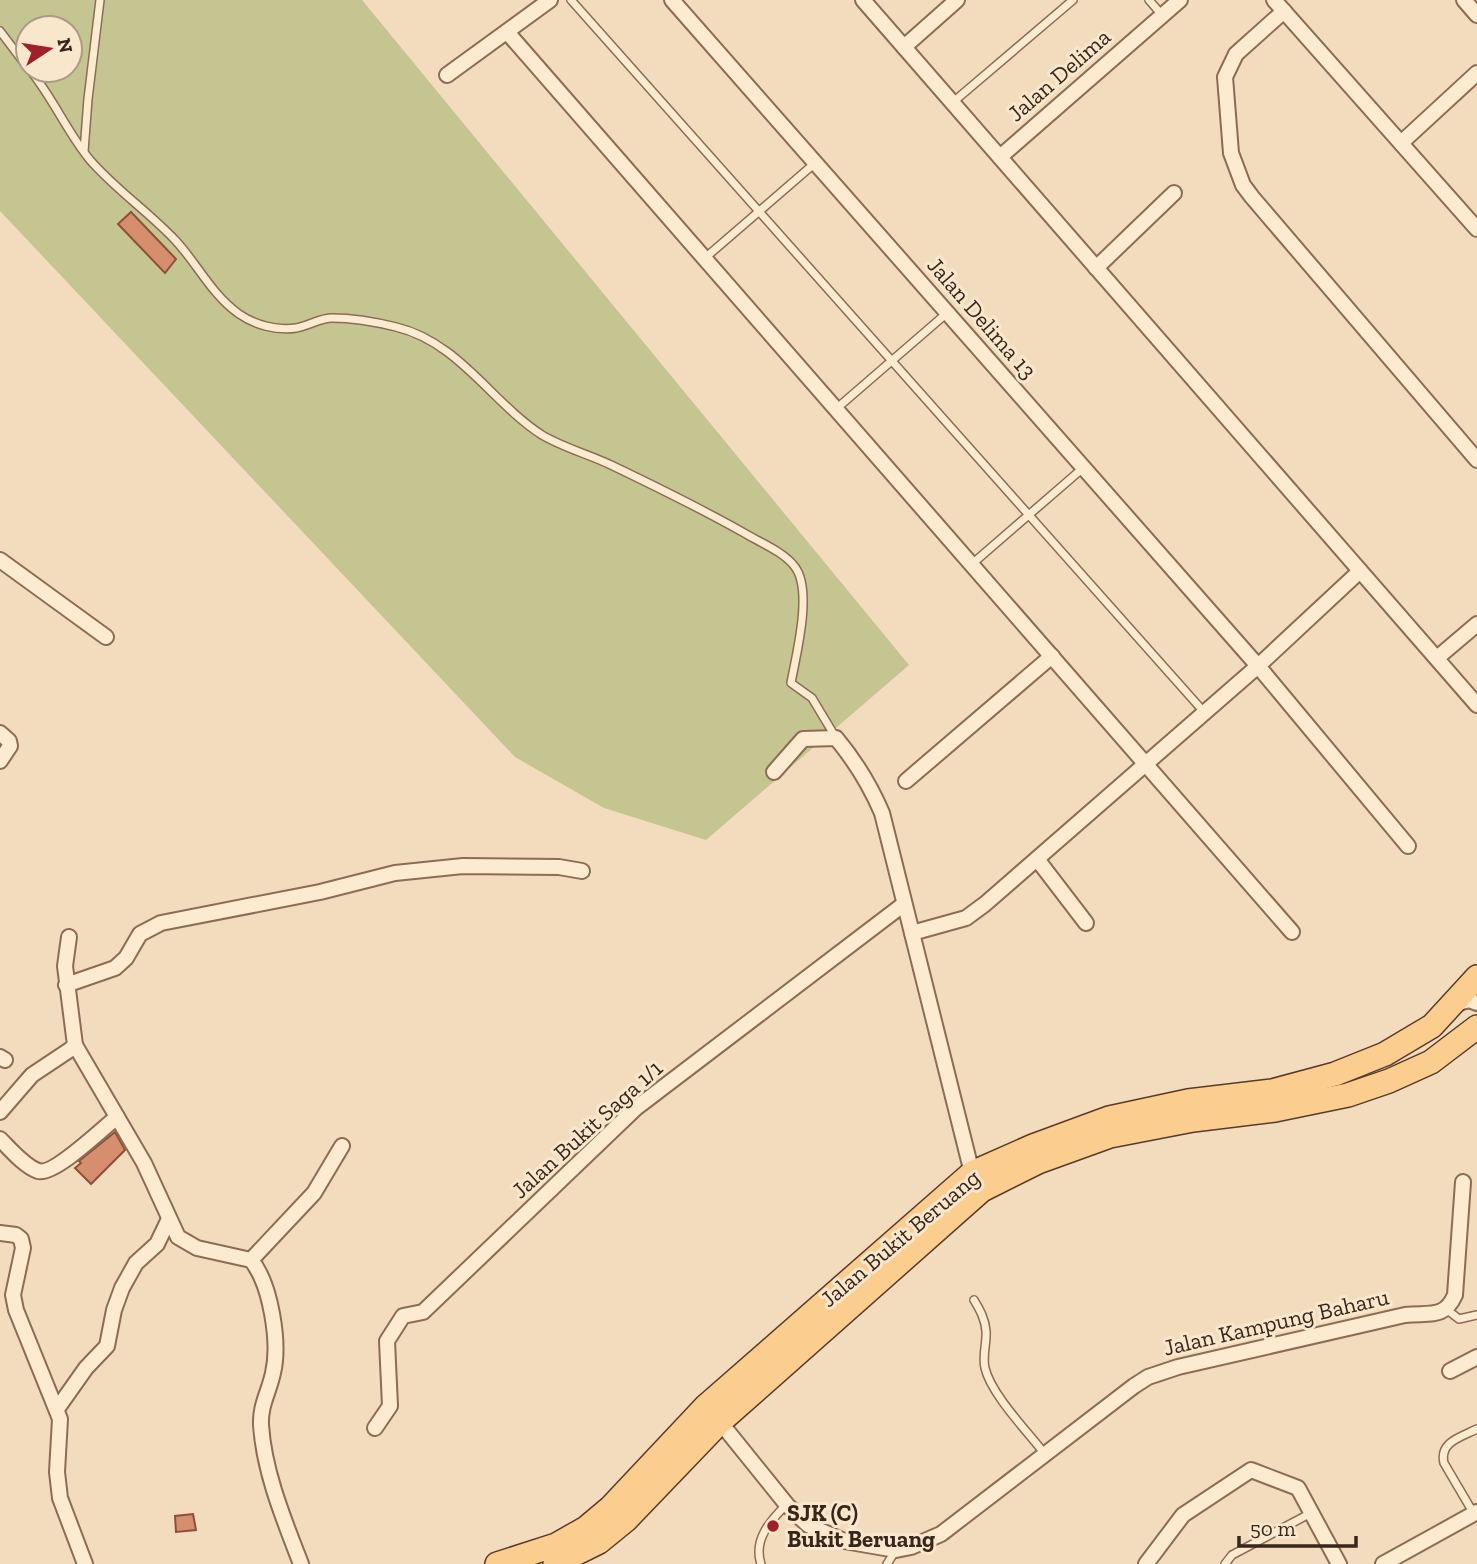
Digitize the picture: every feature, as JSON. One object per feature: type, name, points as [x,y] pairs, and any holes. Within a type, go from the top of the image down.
[{"type":"main road","name":"Jalan Bukit Beruang","points":[[497,1564],[555,1545],[586,1528],[972,1173],[1033,1146],[1109,1118],[1188,1101],[1272,1091],[1335,1074],[1385,1054],[1432,1026],[1477,976]]},
{"type":"main road","name":"Jalan Bukit Beruang","points":[[555,1564],[599,1542],[626,1520],[713,1414],[982,1190],[1038,1162],[1110,1136],[1193,1120],[1275,1111],[1348,1095],[1431,1062],[1477,1027]]},
{"type":"street","points":[[447,75],[550,0]]},
{"type":"street","name":"Jalan Delima 13","points":[[672,0],[1258,666],[1408,846]]},
{"type":"street","points":[[863,0],[1477,705]]},
{"type":"street","points":[[904,47],[957,0]]},
{"type":"street","name":"Jalan Delima","points":[[1000,157],[1180,0]]},
{"type":"street","points":[[1464,0],[1477,15]]},
{"type":"street","points":[[1474,452],[1252,197],[1235,169],[1231,153],[1225,77],[1236,54],[1279,5],[1477,229]]},
{"type":"street","points":[[507,32],[1292,932]]},
{"type":"street","points":[[1401,143],[1477,73]]},
{"type":"street","points":[[1096,268],[1174,194]]},
{"type":"street","points":[[0,560],[106,637]]},
{"type":"street","points":[[912,933],[966,918],[985,904],[1258,666],[1360,571]]},
{"type":"street","points":[[1437,659],[1477,624]]},
{"type":"street","points":[[906,781],[1052,656]]},
{"type":"street","points":[[0,733],[9,741],[10,746],[0,761]]},
{"type":"street","points":[[774,772],[803,739],[836,738],[870,784],[882,813],[972,1173]]},
{"type":"street","points":[[1037,859],[1086,923]]},
{"type":"street","points":[[66,985],[115,968],[126,958],[140,934],[161,923],[320,892],[396,873],[463,866],[559,867],[582,870]]},
{"type":"street","name":"Jalan Bukit Saga 1/1","points":[[375,1428],[390,1406],[387,1341],[403,1316],[423,1312],[636,1108],[904,904]]},
{"type":"street","points":[[69,937],[65,966],[66,985],[75,1045],[144,1163],[178,1237],[197,1248],[251,1260],[261,1276],[272,1313],[275,1341],[273,1376],[261,1406],[263,1443],[273,1485],[301,1564]]},
{"type":"street","points":[[1453,1004],[1469,1000],[1477,1003]]},
{"type":"street","points":[[0,1112],[32,1075],[75,1045]]},
{"type":"street","points":[[0,1139],[38,1171],[46,1171],[67,1159],[117,1117]]},
{"type":"street","points":[[251,1260],[314,1193],[342,1146]]},
{"type":"street","points":[[1446,1310],[1455,1295],[1464,1182]]},
{"type":"street","points":[[57,1409],[86,1368],[107,1346],[122,1287],[136,1264],[157,1244],[169,1219]]},
{"type":"street","points":[[0,1233],[16,1235],[21,1239],[23,1248],[13,1295],[16,1310],[57,1409],[61,1430],[57,1449],[61,1498],[85,1564]]},
{"type":"street","name":"Jalan Kampung Baharu","points":[[713,1414],[787,1505],[808,1525],[844,1541],[896,1549],[911,1547],[941,1534],[1044,1453],[1134,1387],[1163,1371],[1405,1315],[1446,1310]]},
{"type":"street","points":[[1450,1371],[1477,1357]]},
{"type":"street","points":[[1146,1564],[1183,1515],[1251,1470],[1298,1488],[1339,1564]]},
{"type":"street","points":[[1383,1564],[1475,1513]]},
{"type":"lane","points":[[84,151],[100,0]]},
{"type":"lane","points":[[570,0],[1204,712]]},
{"type":"lane","points":[[952,103],[1073,0]]},
{"type":"lane","points":[[1149,0],[1162,15]]},
{"type":"lane","points":[[0,31],[14,49]]},
{"type":"lane","points":[[41,84],[84,151],[121,193],[176,241],[209,285],[240,315],[266,327],[295,328],[329,317],[398,327],[430,340],[466,366],[541,433],[574,452],[608,464],[674,494],[773,549],[796,567],[803,594],[803,625],[791,683],[812,698],[836,738]]},
{"type":"lane","points":[[705,258],[815,163]]},
{"type":"lane","points":[[836,408],[947,313]]},
{"type":"lane","points":[[972,564],[1083,467]]},
{"type":"lane","points":[[974,1300],[983,1315],[986,1332],[983,1358],[985,1371],[993,1388],[1044,1453]]},
{"type":"lane","points":[[1446,1310],[1460,1319],[1477,1315]]},
{"type":"lane","points":[[1475,1513],[1444,1463],[1442,1455],[1447,1444],[1477,1429]]},
{"type":"lane","points":[[761,1564],[757,1553],[769,1521],[787,1505]]},
{"type":"lane","points":[[1225,1564],[1232,1555],[1311,1513]]},
{"type":"lane","points":[[887,1564],[896,1549]]},
{"type":"green space","points":[[0,0],[362,0],[909,665],[706,840],[604,808],[515,757],[0,211]]},
{"type":"building","points":[[131,212],[176,259],[165,273],[118,224]]},
{"type":"building","points":[[115,1132],[125,1150],[91,1184],[75,1168],[81,1163],[79,1161]]},
{"type":"building","points":[[193,1514],[196,1530],[176,1532],[175,1516]]},
{"type":"place","name":"SJK (C) Bukit Beruang","points":[[773,1526]]}]
